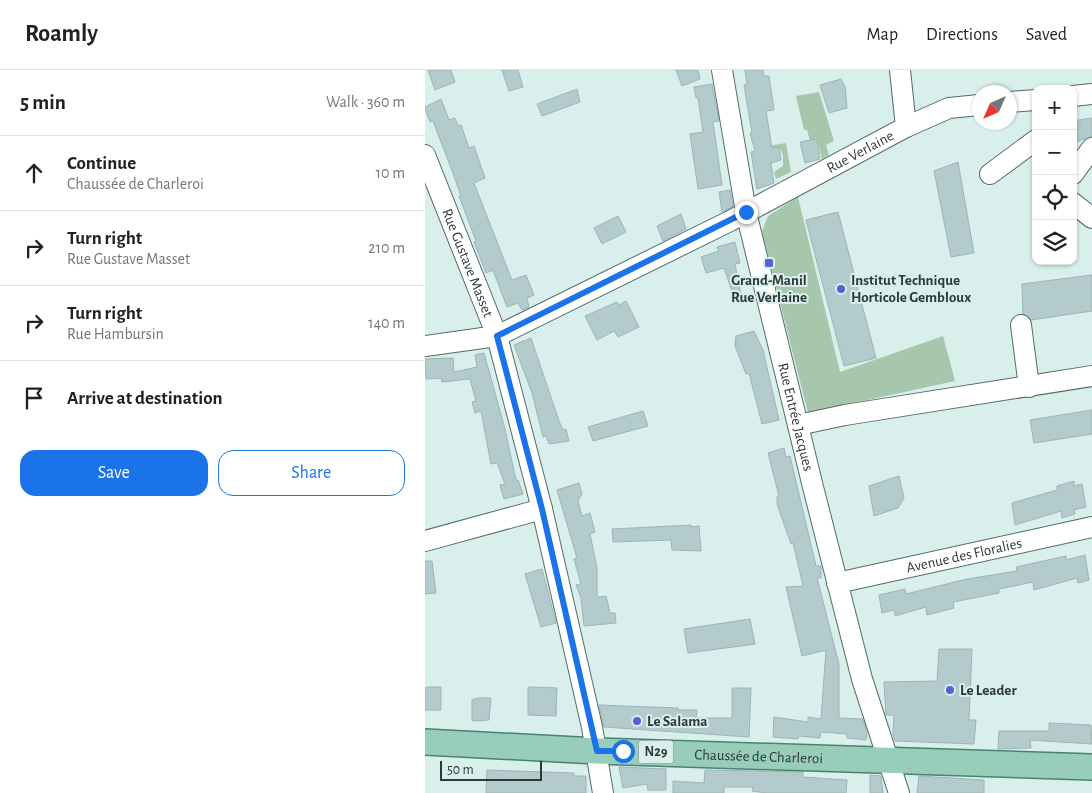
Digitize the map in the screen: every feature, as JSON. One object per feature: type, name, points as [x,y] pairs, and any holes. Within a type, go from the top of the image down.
[{"type":"main road","name":"Chaussée de Charleroi","points":[[425,742],[597,751],[1092,767]]},
{"type":"street","name":"Rue Entrée Jacques","points":[[723,70],[746,212],[862,679],[899,793]]},
{"type":"street","points":[[900,70],[906,126]]},
{"type":"street","points":[[1077,96],[1092,94]]},
{"type":"street","points":[[1017,101],[1032,100]]},
{"type":"street","name":"Rue Verlaine","points":[[425,346],[497,336],[746,212],[906,126],[949,108],[972,106]]},
{"type":"street","points":[[991,174],[1032,143]]},
{"type":"street","points":[[1077,169],[1092,148]]},
{"type":"street","name":"Rue Gustave Masset","points":[[425,155],[497,336],[542,509],[597,751],[603,793]]},
{"type":"street","points":[[1077,206],[1092,218]]},
{"type":"street","points":[[1021,325],[1029,387]]},
{"type":"street","points":[[798,425],[845,415],[1092,376]]},
{"type":"street","points":[[425,541],[542,509]]},
{"type":"street","name":"Avenue des Floralies","points":[[837,583],[1092,527]]},
{"type":"green space","points":[[819,92],[834,141],[826,145],[829,155],[822,159],[817,140],[810,141],[807,130],[804,130],[796,96]]},
{"type":"green space","points":[[786,143],[791,172],[776,179],[774,172],[783,166],[783,155],[779,147],[764,149],[763,147]]},
{"type":"green space","points":[[798,197],[840,372],[943,336],[955,381],[808,413],[762,231],[768,216]]},
{"type":"building","points":[[428,70],[451,70],[455,82],[435,90]]},
{"type":"building","points":[[502,70],[518,70],[523,87],[509,91]]},
{"type":"building","points":[[676,70],[698,70],[700,79],[682,86]]},
{"type":"building","points":[[745,70],[763,70],[764,76],[769,76],[774,110],[766,111],[772,148],[779,147],[781,160],[771,163],[774,183],[757,189],[751,152],[755,151],[750,133],[752,133],[744,85],[747,84]]},
{"type":"building","points":[[841,79],[845,86],[847,108],[829,113],[820,85]]},
{"type":"building","points":[[712,84],[719,121],[713,122],[722,185],[698,189],[690,134],[703,132],[698,98],[696,98],[694,87]]},
{"type":"building","points":[[577,89],[580,102],[542,116],[537,104]]},
{"type":"building","points":[[441,99],[449,120],[455,118],[458,126],[461,125],[469,148],[474,146],[485,178],[474,183],[512,280],[526,275],[534,295],[527,298],[529,307],[522,310],[518,303],[507,307],[493,270],[486,273],[474,242],[476,241],[459,196],[461,196],[454,176],[433,121],[430,122],[425,109],[425,107]]},
{"type":"building","points":[[1092,118],[1092,136],[1077,142],[1077,120]]},
{"type":"building","points":[[817,139],[820,159],[805,163],[800,142]]},
{"type":"building","points":[[958,162],[974,253],[951,257],[934,171]]},
{"type":"building","points":[[730,190],[733,206],[722,212],[719,192]]},
{"type":"building","name":"Institut Technique Horticole Gembloux","points":[[838,212],[876,358],[844,366],[806,220]]},
{"type":"building","points":[[681,214],[686,229],[663,241],[657,226]]},
{"type":"building","points":[[618,216],[626,232],[602,244],[594,228]]},
{"type":"building","points":[[735,242],[740,263],[735,264],[741,295],[734,297],[724,268],[706,273],[701,257],[719,251],[717,247]]},
{"type":"building","points":[[1092,275],[1092,311],[1031,320],[1023,314],[1022,284]]},
{"type":"building","points":[[626,301],[639,327],[618,337],[614,331],[597,340],[585,316],[617,302],[619,305]]},
{"type":"building","points":[[754,331],[763,350],[779,420],[762,424],[749,373],[746,374],[735,346],[736,336]]},
{"type":"building","points":[[531,338],[559,421],[563,430],[566,429],[569,441],[549,444],[546,436],[543,437],[532,393],[514,345]]},
{"type":"building","points":[[484,353],[505,429],[516,480],[518,480],[523,494],[504,499],[500,485],[505,484],[497,463],[491,464],[481,411],[475,413],[472,402],[476,401],[470,379],[442,382],[441,378],[426,379],[425,359],[453,358],[454,372],[477,367],[475,355]]},
{"type":"building","points":[[1092,410],[1092,434],[1034,443],[1030,420]]},
{"type":"building","points":[[643,411],[648,426],[593,441],[588,427]]},
{"type":"building","points":[[784,448],[786,457],[790,456],[816,566],[821,566],[821,578],[817,578],[839,664],[839,718],[863,719],[867,732],[866,740],[847,738],[847,734],[821,732],[820,738],[799,736],[798,739],[773,737],[774,717],[808,722],[808,717],[821,719],[826,650],[802,656],[786,587],[803,586],[793,543],[791,544],[777,504],[777,497],[779,496],[768,453]]},
{"type":"building","points":[[899,476],[904,498],[898,508],[874,516],[869,486]]},
{"type":"building","points":[[1074,481],[1074,486],[1082,484],[1086,507],[1074,510],[1075,514],[1062,518],[1061,511],[1015,525],[1012,503],[1057,490],[1057,486]]},
{"type":"building","points":[[579,483],[582,494],[578,501],[582,516],[590,513],[595,532],[590,534],[597,568],[597,597],[606,596],[610,613],[615,613],[616,623],[584,626],[581,598],[576,585],[581,584],[574,559],[577,558],[557,490]]},
{"type":"building","points":[[691,525],[691,527],[699,526],[701,551],[672,550],[671,540],[613,542],[612,529]]},
{"type":"building","points":[[1085,555],[1089,580],[1078,583],[1077,578],[1034,590],[1033,582],[999,589],[999,593],[953,602],[954,608],[927,615],[926,607],[895,616],[894,610],[882,613],[879,595],[905,589],[906,594],[967,579],[1017,571],[1016,567],[1066,556],[1066,560]]},
{"type":"building","points":[[425,561],[432,561],[436,593],[425,594]]},
{"type":"building","points":[[542,569],[556,623],[541,627],[525,574]]},
{"type":"building","points":[[750,619],[755,644],[688,653],[684,629]]},
{"type":"building","points":[[939,649],[972,649],[969,720],[976,720],[974,744],[895,741],[893,735],[894,715],[886,715],[884,682],[937,681]]},
{"type":"building","points":[[441,687],[441,710],[425,710],[425,688]]},
{"type":"building","points":[[528,687],[557,688],[556,716],[528,715]]},
{"type":"building","points":[[732,688],[751,688],[749,737],[604,727],[599,705],[678,708],[678,710],[697,710],[696,718],[732,718]]},
{"type":"building","points":[[491,698],[489,720],[472,721],[472,700]]},
{"type":"building","points":[[1049,723],[1091,725],[1092,744],[1030,740],[1031,748],[998,749],[999,731],[1049,731]]},
{"type":"building","points":[[619,767],[666,769],[666,790],[648,790],[647,784],[623,788]]},
{"type":"building","points":[[487,770],[574,773],[574,776],[586,776],[586,793],[486,793]]},
{"type":"building","points":[[705,770],[803,772],[803,777],[847,780],[846,793],[766,793],[752,791],[753,787],[724,787],[724,793],[673,793],[673,781],[704,783]]},
{"type":"building","points":[[870,775],[881,776],[883,793],[870,793]]},
{"type":"building","points":[[919,776],[984,780],[984,793],[917,793]]},
{"type":"place","name":"Grand-Manil Rue Verlaine","points":[[769,263]]},
{"type":"place","name":"Institut Technique Horticole Gembloux","points":[[841,289]]},
{"type":"place","name":"Le Leader","points":[[950,690]]},
{"type":"place","name":"Le Salama","points":[[637,721]]},
{"type":"route","points":[[623,751],[597,751],[542,509],[497,336],[746,212]]}]
